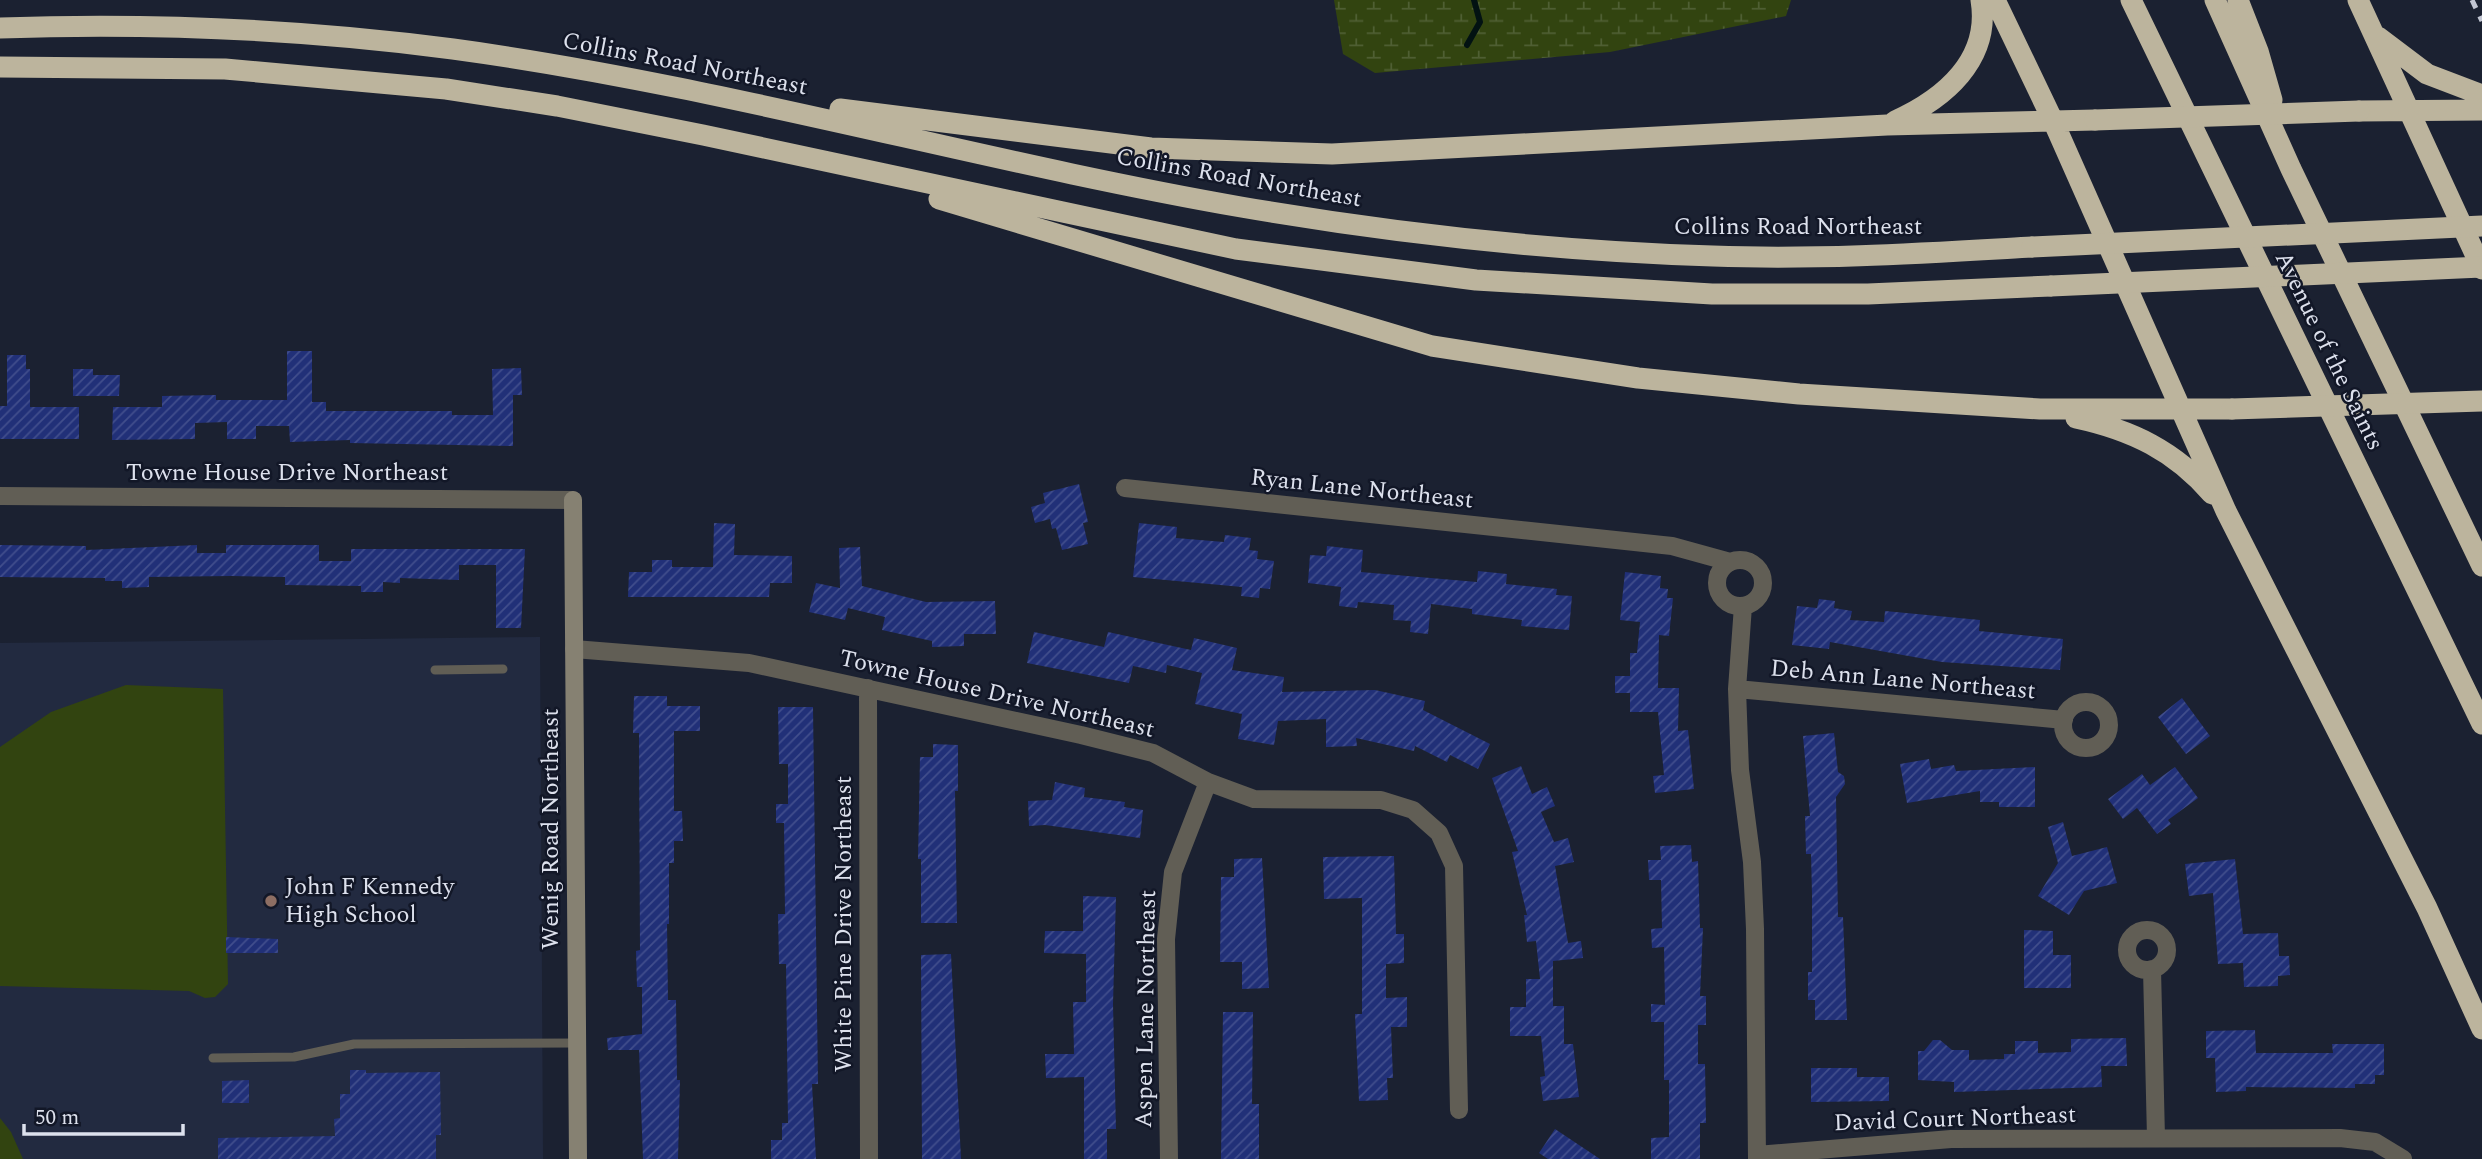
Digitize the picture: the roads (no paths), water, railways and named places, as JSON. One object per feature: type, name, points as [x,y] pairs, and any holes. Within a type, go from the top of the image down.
[{"type":"highway","points":[[1887,125],[1935,101],[1961,75],[1979,43],[1983,24],[1982,0]]},
{"type":"highway","points":[[1995,0],[2182,408],[2226,511],[2427,908],[2482,1029]]},
{"type":"highway","name":"Avenue of the Saints","points":[[2131,0],[2482,724]]},
{"type":"highway","name":"Avenue of the Saints","points":[[2216,0],[2291,169],[2482,566]]},
{"type":"highway","points":[[2238,0],[2258,51],[2291,169]]},
{"type":"highway","points":[[0,67],[225,69],[446,89],[557,106],[1236,249],[1476,280],[1712,294],[1868,294],[2482,268],[2407,111],[2358,0]]},
{"type":"highway","name":"Collins Road Northeast","points":[[0,28],[80,25],[210,28],[342,37],[453,49],[671,86],[833,119],[1114,184],[1381,229],[1480,240],[1714,256],[1868,256],[2482,226]]},
{"type":"highway","points":[[2373,33],[2427,74],[2482,95]]},
{"type":"highway","points":[[671,86],[1151,148],[1332,154],[1887,125],[2053,123],[2359,111],[2482,110]]},
{"type":"highway","points":[[793,155],[1432,346],[1638,378],[1799,394],[2040,409],[2232,409],[2482,401]]},
{"type":"highway","points":[[2040,409],[2114,426],[2157,445],[2192,471],[2226,511]]},
{"type":"highway","points":[[2427,908],[2482,997]]},
{"type":"street","name":"Ryan Lane Northeast","points":[[1125,488],[1672,546],[1730,562]]},
{"type":"street","name":"Towne House Drive Northeast","points":[[0,496],[573,500]]},
{"type":"street","name":"Wenig Road Northeast","points":[[573,500],[578,1159]]},
{"type":"street","points":[[1745,560],[1762,573],[1760,594],[1742,606],[1727,602],[1718,589],[1719,573],[1730,562],[1745,560]]},
{"type":"street","points":[[1742,606],[1737,689],[1740,770],[1752,862],[1757,1157]]},
{"type":"street","name":"Towne House Drive Northeast","points":[[574,649],[748,663],[868,688],[1153,752],[1208,782],[1254,799],[1381,800],[1413,810],[1439,833],[1454,866],[1459,1110]]},
{"type":"street","name":"White Pine Drive Northeast","points":[[868,688],[869,1159]]},
{"type":"street","name":"Deb Ann Lane Northeast","points":[[1737,689],[2063,720]]},
{"type":"street","name":"Aspen Lane Northeast","points":[[1169,1159],[1166,939],[1173,872],[1208,782]]},
{"type":"street","points":[[2152,969],[2156,1138]]},
{"type":"street","name":"David Court Northeast","points":[[1757,1157],[1951,1139],[2340,1138],[2375,1142],[2403,1159]]},
{"type":"lane","points":[[435,670],[503,669]]},
{"type":"lane","points":[[213,1058],[294,1057],[354,1044],[577,1043]]},
{"type":"waterway","points":[[1467,45],[1480,22],[1474,0]]},
{"type":"railway","points":[[2472,0],[2482,21]]},
{"type":"place","name":"John F Kennedy High School","points":[[271,901]]}]
